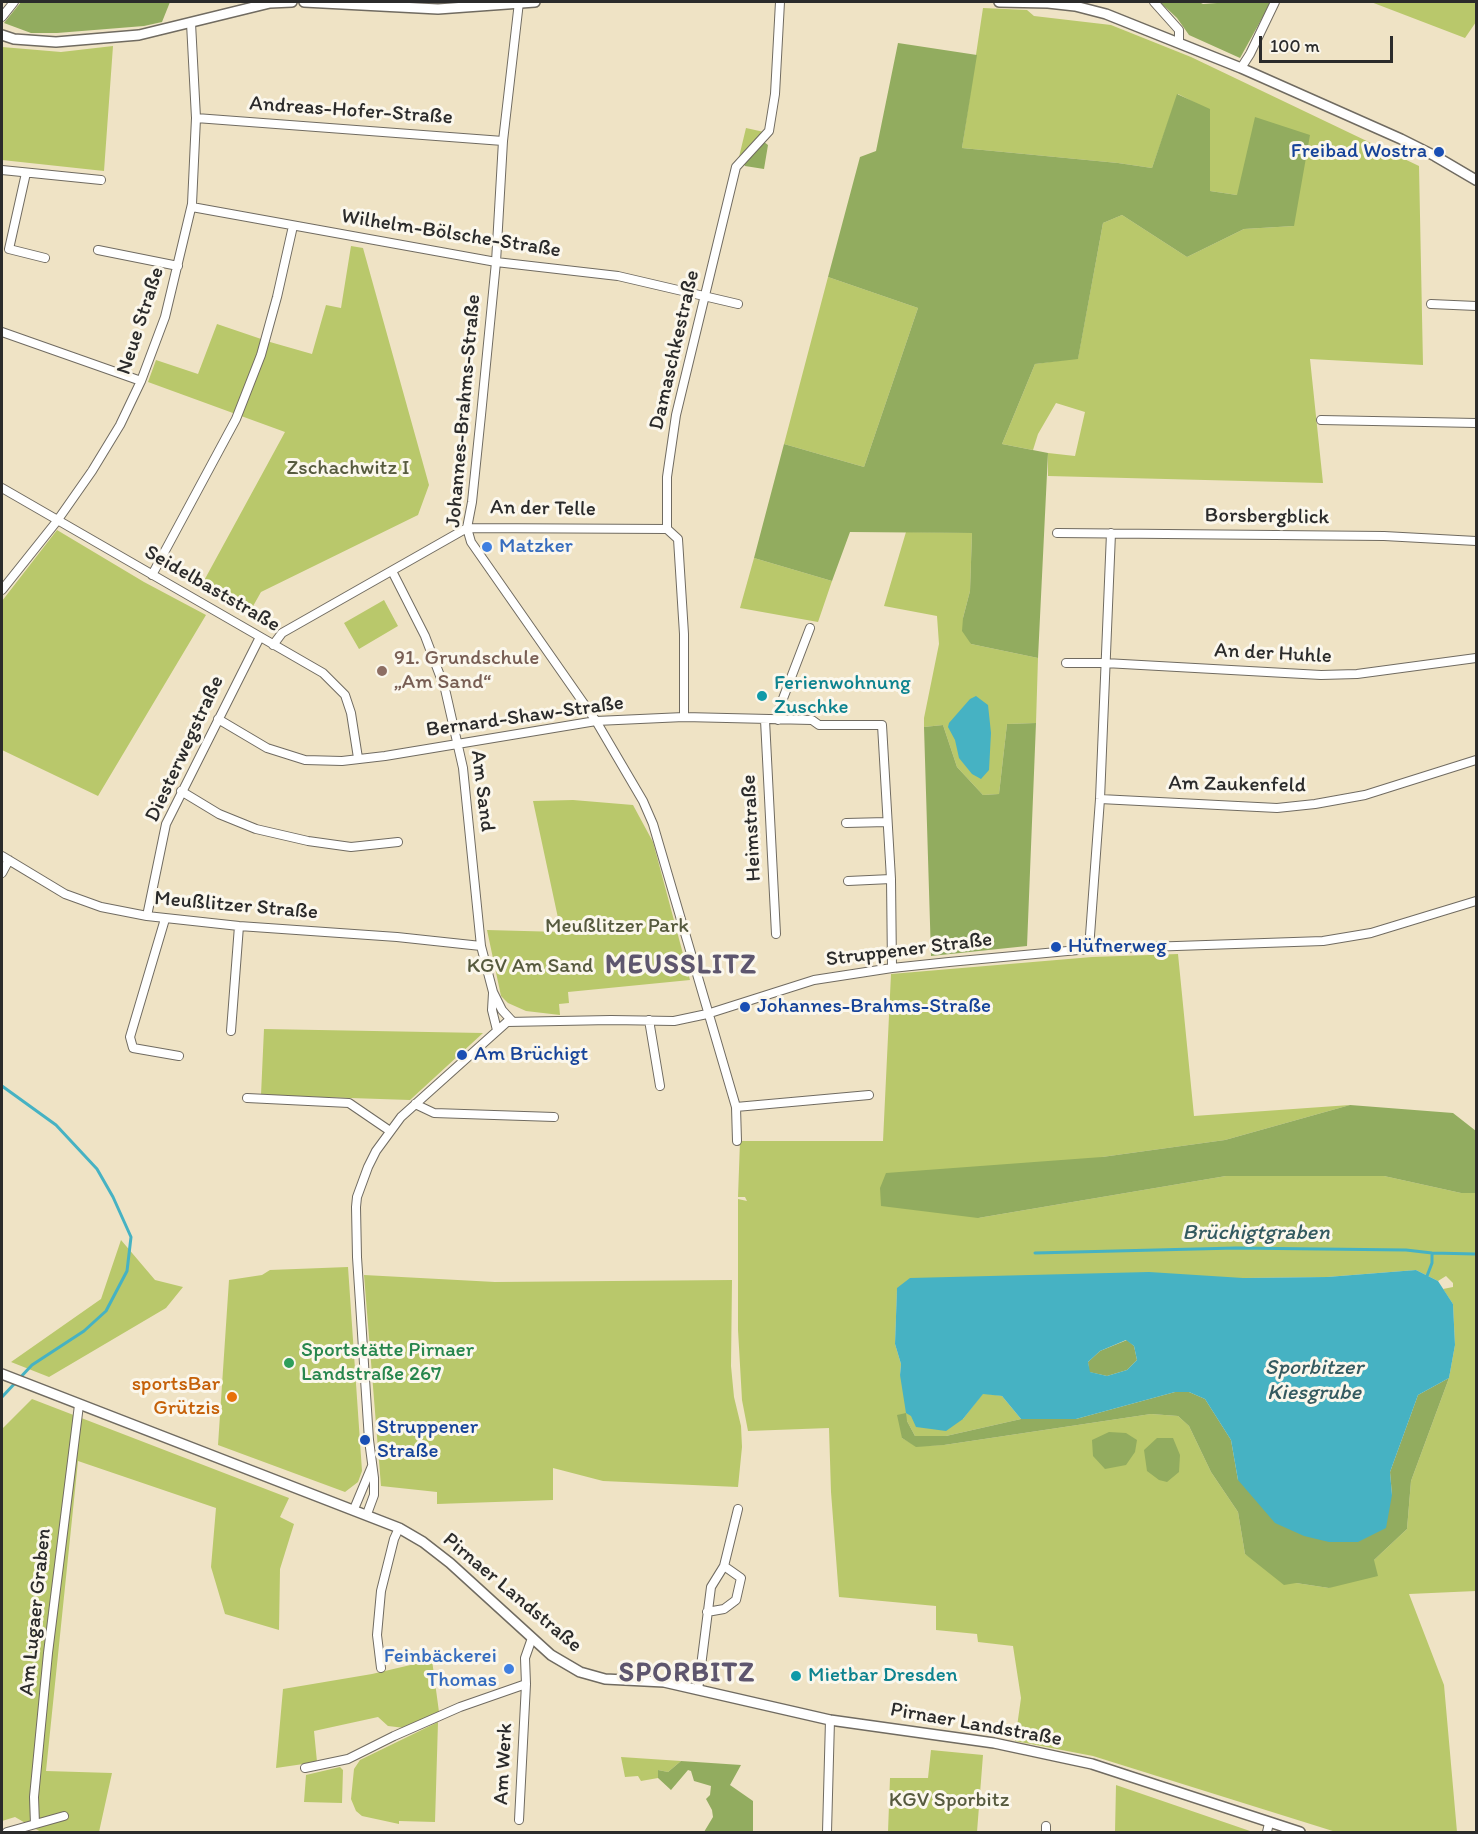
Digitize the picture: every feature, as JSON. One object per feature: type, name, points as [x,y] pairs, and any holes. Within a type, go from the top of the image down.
[{"type":"street","points":[[2,17],[14,2]]},
{"type":"street","points":[[2,35],[14,39],[56,42],[139,35],[270,2],[292,2]]},
{"type":"street","points":[[303,2],[438,9],[535,2]]},
{"type":"street","name":"Johannes-Brahms-Straße","points":[[519,2],[503,141],[496,262],[472,502],[466,528],[471,542],[596,721],[643,801],[659,838],[707,1014],[736,1107],[737,1141]]},
{"type":"street","name":"Damaschkestraße","points":[[684,717],[684,634],[678,539],[667,529],[667,477],[676,415],[736,167],[769,131],[775,94],[780,2]]},
{"type":"street","points":[[999,2],[1076,6],[1106,14],[1241,68],[1401,139],[1476,180]]},
{"type":"street","points":[[1154,2],[1179,30],[1179,43]]},
{"type":"street","points":[[1241,68],[1275,2]]},
{"type":"street","name":"Neue Straße","points":[[2,590],[93,471],[120,425],[141,381],[165,317],[192,207],[196,118],[191,23]]},
{"type":"street","name":"Andreas-Hofer-Straße","points":[[196,118],[503,141]]},
{"type":"street","points":[[2,170],[101,180]]},
{"type":"street","points":[[26,172],[5,248],[45,258]]},
{"type":"street","name":"Wilhelm-Bölsche-Straße","points":[[192,207],[496,262],[618,276],[738,304]]},
{"type":"street","points":[[152,575],[236,419],[261,355],[293,226]]},
{"type":"street","points":[[98,250],[178,267]]},
{"type":"street","points":[[1431,304],[1476,306]]},
{"type":"street","points":[[2,332],[141,381]]},
{"type":"street","points":[[1320,420],[1476,423]]},
{"type":"street","name":"Seidelbaststraße","points":[[2,488],[323,673],[345,695],[351,713],[358,758]]},
{"type":"street","name":"An der Telle","points":[[273,645],[282,633],[466,528],[667,529]]},
{"type":"street","name":"Borsbergblick","points":[[1057,533],[1384,536],[1476,541]]},
{"type":"street","points":[[1089,949],[1100,799],[1111,533]]},
{"type":"street","name":"Am Sand","points":[[392,571],[425,636],[441,678],[463,768],[481,946],[493,992],[502,1010],[512,1021]]},
{"type":"street","points":[[778,720],[779,710],[810,628]]},
{"type":"street","name":"Diesterwegstraße","points":[[147,916],[166,824],[260,637]]},
{"type":"street","name":"An der Huhle","points":[[1066,663],[1105,663],[1321,675],[1357,674],[1476,657]]},
{"type":"street","name":"Bernard-Shaw-Straße","points":[[218,720],[267,748],[305,759],[342,761],[596,721],[684,717],[812,720],[819,725],[882,725],[887,822]]},
{"type":"street","name":"Heimstraße","points":[[765,720],[776,934]]},
{"type":"street","name":"Am Zaukenfeld","points":[[1100,799],[1277,808],[1365,795],[1476,760]]},
{"type":"street","points":[[181,791],[219,814],[256,830],[351,848],[398,842]]},
{"type":"street","points":[[846,823],[887,822],[891,879],[892,968]]},
{"type":"street","points":[[2,873],[5,858]]},
{"type":"street","name":"Meußlitzer Straße","points":[[5,858],[74,897],[101,908],[165,920],[397,937],[481,946]]},
{"type":"street","points":[[848,881],[891,879]]},
{"type":"street","name":"Struppener Straße","points":[[367,1514],[374,1495],[357,1257],[356,1207],[368,1167],[390,1131],[415,1104],[497,1029],[512,1021],[674,1021],[707,1014],[814,980],[892,968],[1089,949],[1323,941],[1371,933],[1476,901]]},
{"type":"street","points":[[165,920],[130,1037],[133,1048],[179,1056]]},
{"type":"street","points":[[231,1031],[238,926]]},
{"type":"street","name":"Am Sand","points":[[493,992],[492,1010],[497,1029]]},
{"type":"street","points":[[649,1020],[660,1086]]},
{"type":"street","points":[[736,1107],[869,1095]]},
{"type":"street","points":[[247,1098],[349,1103],[390,1131]]},
{"type":"street","points":[[415,1104],[434,1113],[554,1117]]},
{"type":"street","name":"Pirnaer Landstraße","points":[[4,1375],[399,1528],[423,1542],[450,1563],[551,1655],[580,1672],[605,1679],[664,1682],[830,1720],[994,1743],[1092,1764],[1268,1828],[1300,1833]]},
{"type":"street","name":"Am Lugaer Graben","points":[[35,1824],[34,1797],[48,1653],[79,1405]]},
{"type":"street","name":"Struppener Straße","points":[[354,1509],[372,1465]]},
{"type":"street","points":[[698,1690],[706,1612],[711,1587],[724,1566],[738,1509]]},
{"type":"street","points":[[381,1668],[377,1635],[381,1591],[399,1528]]},
{"type":"street","points":[[706,1612],[724,1609],[736,1600],[741,1578],[724,1566]]},
{"type":"street","name":"Am Werk","points":[[519,1820],[526,1684],[525,1658],[532,1638]]},
{"type":"street","points":[[306,1768],[348,1759],[460,1707],[526,1684]]},
{"type":"street","points":[[827,1833],[830,1720]]},
{"type":"street","points":[[7,1833],[64,1816]]},
{"type":"green space","points":[[21,2],[170,2],[162,22],[144,26],[31,33],[4,23]]},
{"type":"green space","points":[[1160,2],[1199,2],[1203,4],[1271,2],[1240,58],[1189,35],[1177,18]]},
{"type":"green space","points":[[1371,2],[1476,2],[1476,22],[1465,38]]},
{"type":"green space","points":[[983,8],[1027,10],[1034,16],[1111,25],[1191,57],[1419,166],[1423,365],[1310,359],[1323,483],[1048,476],[1048,453],[1075,456],[1085,412],[1056,403],[1038,434],[1033,450],[1002,444],[1035,364],[1078,358],[1103,223],[1122,215],[1187,257],[1244,229],[1294,226],[1237,195],[1210,191],[1209,110],[1178,94],[1152,168],[962,148]]},
{"type":"green space","points":[[898,43],[977,55],[962,148],[1152,168],[1177,94],[1210,109],[1210,191],[1237,195],[1255,117],[1310,135],[1294,226],[1244,229],[1187,257],[1122,215],[1103,223],[1078,359],[1035,364],[1002,444],[1048,453],[1038,658],[971,644],[962,631],[970,591],[972,533],[850,532],[832,581],[754,558],[784,444],[864,467],[918,308],[828,277],[860,157],[876,151]]},
{"type":"green space","points":[[113,46],[104,171],[2,160],[2,47],[61,52]]},
{"type":"green space","points":[[746,128],[764,132],[739,157]]},
{"type":"green space","points":[[764,142],[768,145],[764,169],[745,166],[744,164]]},
{"type":"green space","name":"Zschachwitz I","points":[[351,246],[363,248],[429,485],[418,515],[261,592],[248,615],[200,588],[285,432],[148,382],[156,360],[198,374],[217,324],[312,354],[326,305],[341,308]]},
{"type":"green space","points":[[828,277],[918,308],[864,467],[784,444]]},
{"type":"green space","points":[[57,530],[144,582],[206,615],[98,796],[2,750],[2,601]]},
{"type":"green space","points":[[906,532],[972,533],[970,591],[963,618],[971,644],[1038,658],[1036,723],[1007,724],[999,794],[983,795],[957,767],[943,725],[924,727],[939,644],[937,616],[884,606]]},
{"type":"green space","points":[[754,558],[832,581],[818,622],[740,608]]},
{"type":"green space","points":[[384,600],[398,626],[359,649],[344,623]]},
{"type":"green space","points":[[1036,723],[1027,946],[931,956],[924,727],[943,725],[957,767],[983,795],[999,794],[1007,724]]},
{"type":"green space","name":"Meußlitzer Park","points":[[573,800],[633,805],[653,842],[690,980],[568,992],[569,1003],[559,1004],[560,1015],[526,1011],[508,1003],[501,996],[487,930],[561,932],[533,801]]},
{"type":"green space","points":[[1178,954],[1194,1116],[1350,1105],[1225,1140],[1102,1157],[978,1218],[1226,1176],[1384,1176],[1461,1193],[1476,1193],[1476,1591],[1409,1594],[1444,1685],[1457,1832],[1336,1832],[1093,1756],[1015,1741],[1021,1698],[1013,1646],[978,1642],[977,1634],[936,1630],[936,1606],[839,1597],[829,1428],[748,1431],[742,1400],[738,1330],[738,1199],[747,1201],[745,1197],[738,1197],[740,1141],[883,1141],[891,974],[1092,957]],"holes":[[[1416,1270],[1438,1281],[1446,1276],[1453,1283],[1453,1287],[1443,1289],[1453,1304],[1455,1345],[1449,1378],[1411,1481],[1407,1529],[1374,1560],[1329,1588],[1296,1583],[1245,1554],[1238,1512],[1211,1472],[1189,1426],[1178,1416],[1151,1414],[944,1445],[916,1446],[902,1438],[907,1421],[915,1436],[946,1436],[1021,1419],[1002,1396],[983,1393],[963,1419],[900,1375],[901,1364],[895,1344],[897,1289],[1327,1277]]]},
{"type":"green space","points":[[264,1029],[483,1033],[410,1100],[261,1095]]},
{"type":"green space","points":[[1350,1105],[1453,1113],[1476,1131],[1476,1193],[1461,1193],[1384,1176],[1226,1176],[978,1218],[881,1206],[880,1188],[886,1173],[1102,1157],[1225,1140]]},
{"type":"green space","points":[[121,1240],[155,1280],[183,1287],[166,1308],[49,1377],[11,1362],[101,1299]]},
{"type":"green space","name":"Sportstätte Pirnaer Landstraße 267","points":[[348,1267],[362,1471],[358,1482],[345,1492],[218,1445],[229,1280],[262,1275],[270,1270]]},
{"type":"green space","points":[[364,1275],[495,1282],[732,1280],[731,1366],[734,1397],[741,1426],[742,1447],[738,1487],[603,1481],[553,1468],[553,1500],[437,1504],[437,1492],[381,1486]]},
{"type":"green space","points":[[1127,1340],[1134,1346],[1137,1360],[1127,1370],[1107,1376],[1089,1372],[1088,1362],[1100,1351]]},
{"type":"green space","points":[[1449,1378],[1411,1481],[1407,1529],[1374,1560],[1378,1576],[1329,1588],[1296,1583],[1284,1585],[1245,1554],[1238,1512],[1211,1472],[1189,1426],[1178,1416],[1151,1414],[944,1445],[916,1447],[902,1438],[897,1415],[906,1413],[907,1421],[915,1436],[946,1436],[1021,1419],[1076,1419],[1175,1392],[1189,1392],[1205,1399],[1231,1440],[1238,1480],[1392,1495],[1390,1472],[1418,1395]]},
{"type":"green space","points":[[32,1399],[289,1498],[280,1517],[294,1524],[280,1569],[279,1630],[225,1614],[211,1567],[216,1508],[78,1461],[46,1771],[112,1773],[99,1832],[41,1832],[15,1817],[2,1821],[2,1429]]},
{"type":"green space","points":[[1109,1432],[1126,1433],[1137,1440],[1135,1452],[1126,1465],[1105,1469],[1093,1456],[1092,1440]]},
{"type":"green space","points":[[1157,1438],[1173,1438],[1180,1455],[1179,1472],[1167,1482],[1159,1480],[1147,1471],[1144,1450]]},
{"type":"green space","points":[[432,1660],[439,1712],[405,1728],[388,1726],[378,1717],[314,1731],[317,1762],[276,1768],[283,1689],[372,1674]]},
{"type":"green space","points":[[438,1722],[435,1822],[399,1821],[399,1824],[362,1816],[356,1811],[351,1799],[354,1769],[360,1760]]},
{"type":"green space","name":"KGV Sporbitz","points":[[931,1750],[983,1755],[977,1832],[888,1832],[890,1778],[928,1778]]},
{"type":"green space","points":[[621,1757],[681,1761],[668,1772],[658,1770],[658,1778],[641,1781],[638,1776],[625,1777]]},
{"type":"green space","points":[[681,1761],[741,1765],[730,1785],[753,1801],[753,1832],[704,1832],[713,1817],[706,1799],[710,1795],[711,1786],[694,1781],[691,1771],[688,1770],[671,1790],[658,1778],[658,1770],[668,1772]]},
{"type":"green space","points":[[340,1767],[343,1770],[342,1803],[304,1802],[306,1775]]},
{"type":"green space","points":[[1116,1785],[1250,1831],[1251,1832],[1115,1832]]},
{"type":"water","points":[[976,696],[988,705],[991,733],[989,770],[981,779],[972,774],[959,758],[955,740],[948,727],[970,699]]},
{"type":"water","name":"Sporbitzer Kiesgrube","points":[[1416,1270],[1438,1281],[1453,1304],[1455,1345],[1449,1378],[1418,1395],[1390,1472],[1392,1495],[1386,1528],[1358,1542],[1329,1542],[1304,1536],[1275,1523],[1238,1480],[1231,1440],[1205,1399],[1189,1392],[1175,1392],[1076,1419],[1021,1419],[1002,1396],[983,1394],[963,1419],[946,1431],[916,1427],[911,1416],[906,1413],[900,1375],[901,1364],[895,1344],[897,1288],[910,1278],[1149,1272],[1243,1278],[1327,1277]],"holes":[[[1126,1340],[1134,1346],[1137,1360],[1127,1370],[1107,1376],[1090,1372],[1088,1362],[1100,1351]]]},
{"type":"waterway","points":[[2,1086],[56,1125],[97,1169],[131,1237],[127,1271],[106,1311],[84,1331],[32,1365],[2,1397]]},
{"type":"waterway","name":"Brüchigtgraben","points":[[1035,1253],[1236,1248],[1406,1250],[1476,1254]]},
{"type":"waterway","points":[[1427,1276],[1432,1263],[1432,1253]]},
{"type":"place","name":"Freibad Wostra","points":[[1439,152]]},
{"type":"place","name":"Matzker","points":[[487,547]]},
{"type":"place","name":"91. Grundschule „Am Sand“","points":[[382,671]]},
{"type":"place","name":"Ferienwohnung Zuschke","points":[[762,696]]},
{"type":"place","name":"Hüfnerweg","points":[[1056,947]]},
{"type":"place","name":"Johannes-Brahms-Straße","points":[[745,1007]]},
{"type":"place","name":"Am Brüchigt","points":[[462,1055]]},
{"type":"place","name":"Sportstätte Pirnaer Landstraße 267","points":[[289,1363]]},
{"type":"place","name":"sportsBar Grützis","points":[[232,1397]]},
{"type":"place","name":"Struppener Straße","points":[[365,1440]]},
{"type":"place","name":"Feinbäckerei Thomas","points":[[509,1669]]},
{"type":"place","name":"Mietbar Dresden","points":[[796,1676]]},
{"type":"district","name":"MEUSSLITZ","points":[[681,966]]},
{"type":"district","name":"SPORBITZ","points":[[687,1674]]},
{"type":"park label","name":"KGV Am Sand","points":[[530,967]]}]
